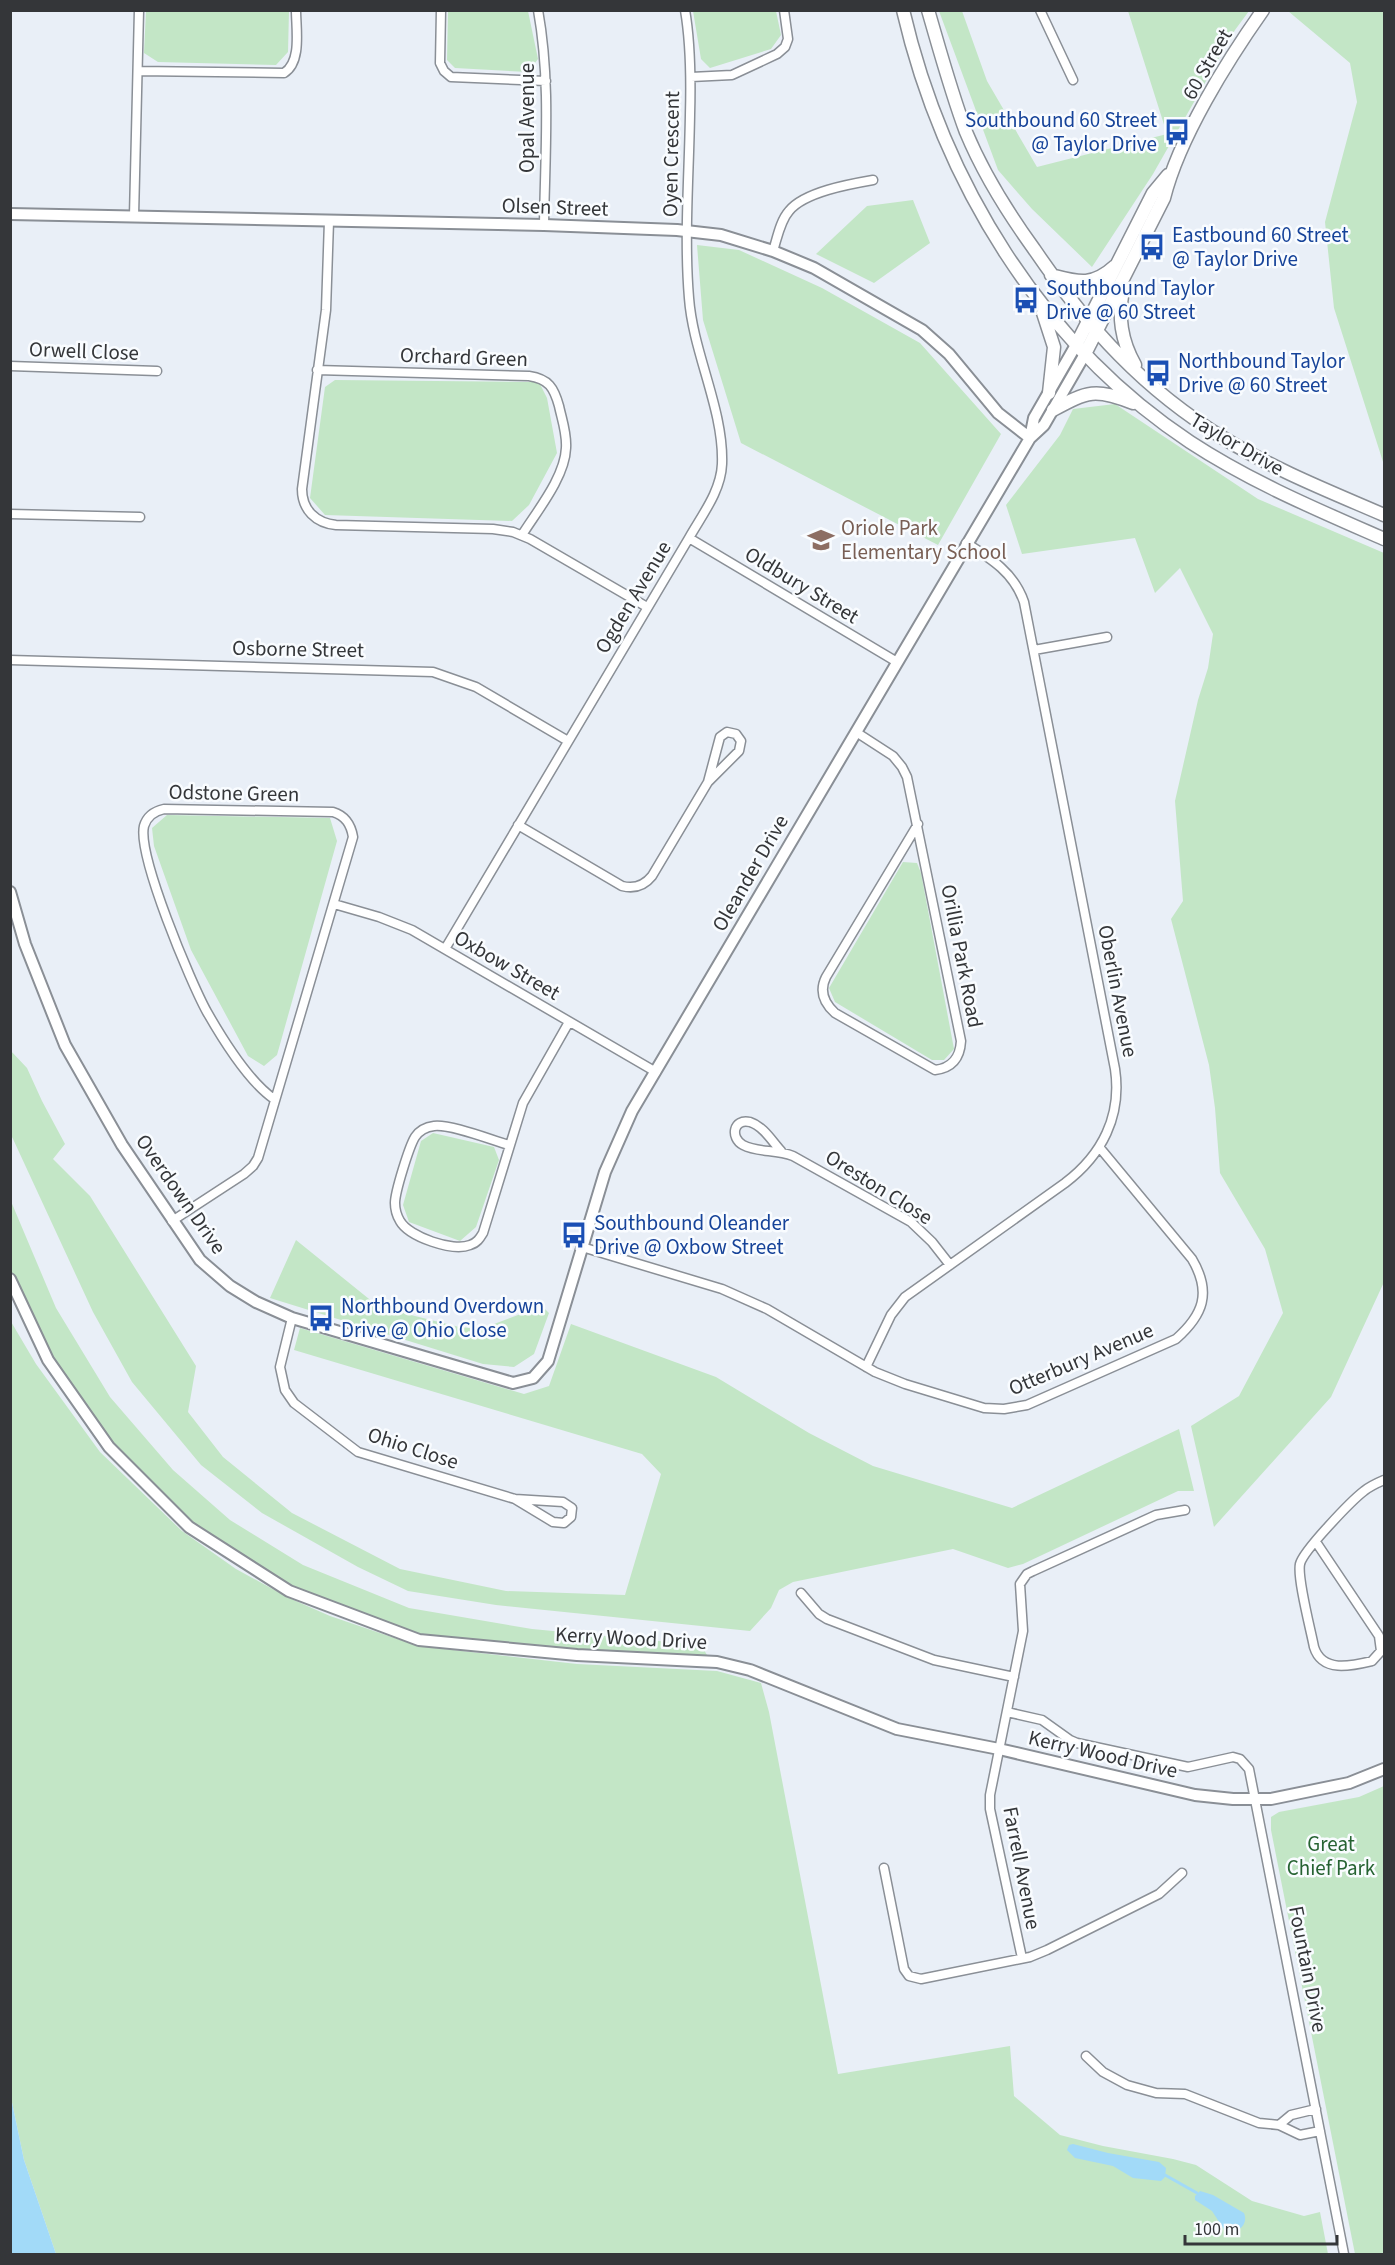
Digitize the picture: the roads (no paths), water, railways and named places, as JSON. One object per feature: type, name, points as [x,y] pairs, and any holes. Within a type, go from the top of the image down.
[{"type":"main road","name":"Taylor Drive","points":[[903,10],[911,45],[931,106],[958,169],[979,210],[1036,298],[1080,349],[1140,405],[1190,441],[1258,482],[1384,539]]},
{"type":"main road","name":"Taylor Drive","points":[[928,10],[952,93],[967,134],[1005,207],[1051,275],[1092,328],[1144,381],[1186,414],[1259,459],[1384,515]]},
{"type":"main road","name":"60 Street","points":[[1092,328],[1118,263],[1153,193],[1171,172],[1235,52],[1263,10]]},
{"type":"main road","name":"60 Street","points":[[1092,328],[1124,279],[1164,198],[1171,172]]},
{"type":"main road","points":[[1051,275],[1073,282],[1090,281],[1107,273],[1118,263]]},
{"type":"main road","points":[[1124,279],[1120,313],[1122,335],[1126,350],[1144,381]]},
{"type":"main road","points":[[1036,298],[1047,321],[1054,347],[1049,393]]},
{"type":"main road","points":[[1080,349],[1092,328]]},
{"type":"main road","points":[[1053,410],[1077,397],[1098,392],[1140,405]]},
{"type":"street","points":[[134,216],[139,10]]},
{"type":"street","points":[[138,71],[284,73],[295,61],[296,10]]},
{"type":"street","points":[[441,10],[439,60],[447,75],[455,78],[546,81]]},
{"type":"street","name":"Opal Avenue","points":[[538,10],[543,37],[546,81],[544,225]]},
{"type":"street","name":"Oyen Crescent","points":[[685,10],[691,77],[688,231]]},
{"type":"street","name":"Oyen Crescent","points":[[691,77],[732,75],[777,54],[785,47],[788,39],[784,10]]},
{"type":"street","points":[[1040,10],[1073,80]]},
{"type":"street","points":[[773,251],[785,217],[794,206],[836,186],[873,180]]},
{"type":"street","name":"Olsen Street","points":[[10,214],[544,225],[688,231],[721,235],[773,251],[814,268],[922,330],[949,354],[998,412],[1030,438]]},
{"type":"street","points":[[329,221],[327,298],[302,489],[305,507],[314,517],[328,524],[493,529],[522,535],[647,607]]},
{"type":"street","name":"Ogden Avenue","points":[[445,949],[718,486],[722,462],[720,436],[690,306],[688,231]]},
{"type":"street","name":"Oleander Drive","points":[[1030,438],[1034,418],[1080,349]]},
{"type":"street","name":"Oleander Drive","points":[[552,1349],[610,1160],[632,1112],[966,543],[1030,438],[1044,425],[1053,410],[1080,349]]},
{"type":"street","name":"Orwell Close","points":[[10,366],[157,371]]},
{"type":"street","name":"Orchard Green","points":[[317,370],[529,376],[547,381],[556,395],[565,431],[566,452],[560,474],[522,535]]},
{"type":"street","points":[[10,514],[140,517]]},
{"type":"street","name":"Oldbury Street","points":[[689,538],[897,662]]},
{"type":"street","name":"Oberlin Avenue","points":[[866,1367],[891,1315],[901,1301],[1084,1167],[1100,1148],[1113,1116],[1117,1080],[1024,602],[1002,567],[966,543]]},
{"type":"street","points":[[1034,650],[1107,637]]},
{"type":"street","name":"Osborne Street","points":[[10,660],[433,672],[464,681],[482,690],[568,741]]},
{"type":"street","points":[[518,825],[622,886],[635,887],[648,881],[652,876],[708,782],[739,751],[741,741],[736,734],[727,732],[720,737],[708,782]]},
{"type":"street","name":"Orillia Park Road","points":[[856,732],[888,751],[902,766],[910,786],[918,824],[961,1041],[954,1063],[947,1068],[935,1070],[835,1013],[827,1005],[822,990],[826,977],[918,824]]},
{"type":"street","name":"Odstone Green","points":[[172,1221],[234,1181],[253,1166],[260,1152],[353,837],[349,823],[340,814],[333,813],[164,809],[153,813],[144,826],[146,854],[153,880],[193,984],[208,1014],[254,1082],[274,1099]]},
{"type":"street","name":"Overdown Drive","points":[[10,892],[25,944],[65,1045],[122,1145],[172,1221],[200,1260],[230,1286],[256,1302],[292,1318],[513,1383],[533,1378],[548,1361],[552,1349]]},
{"type":"street","name":"Oxbow Street","points":[[334,904],[394,922],[445,949],[656,1072]]},
{"type":"street","points":[[509,1145],[442,1126],[430,1126],[419,1132],[412,1142],[396,1196],[395,1208],[400,1221],[417,1236],[440,1243],[462,1247],[476,1242],[483,1233],[527,1093],[569,1022]]},
{"type":"street","name":"Oreston Close","points":[[781,1151],[762,1129],[752,1123],[743,1122],[735,1126],[734,1134],[737,1141],[742,1144],[755,1150],[781,1151],[805,1161],[910,1222],[932,1242],[950,1265]]},
{"type":"street","name":"Otterbury Avenue","points":[[582,1247],[706,1283],[738,1295],[767,1309],[866,1367],[905,1384],[968,1405],[1004,1409],[1028,1405],[1176,1339],[1197,1318],[1202,1302],[1201,1279],[1197,1268],[1100,1148]]},
{"type":"street","name":"Kerry Wood Drive","points":[[10,1278],[48,1360],[109,1448],[189,1527],[289,1591],[419,1640],[577,1655],[717,1662],[750,1670],[897,1729],[999,1749],[1185,1793],[1257,1800],[1349,1783],[1384,1768]]},
{"type":"street","name":"Ohio Close","points":[[292,1318],[283,1351],[280,1375],[289,1397],[301,1409],[364,1455],[515,1498],[563,1502],[572,1508],[571,1517],[564,1523],[553,1522],[515,1498]]},
{"type":"street","points":[[1316,1542],[1379,1636],[1381,1651],[1372,1661],[1343,1666],[1331,1665],[1321,1660],[1315,1652],[1300,1566],[1305,1553],[1363,1492],[1384,1480]]},
{"type":"street","name":"Farrell Avenue","points":[[1022,1958],[990,1809],[991,1787],[1023,1631],[1020,1584],[1027,1574],[1156,1515],[1185,1510]]},
{"type":"street","points":[[801,1593],[819,1614],[827,1619],[934,1660],[1014,1677]]},
{"type":"street","name":"Fountain Drive","points":[[1007,1712],[1042,1720],[1077,1743],[1188,1767],[1233,1757],[1240,1759],[1249,1769],[1257,1800],[1344,2254]]},
{"type":"street","points":[[884,1868],[901,1962],[909,1976],[921,1979],[1022,1958],[1047,1950],[1159,1894],[1182,1873]]},
{"type":"street","points":[[1086,2056],[1103,2072],[1127,2085],[1156,2093],[1185,2094],[1208,2105],[1233,2111],[1259,2123],[1279,2125],[1300,2135],[1320,2131]]},
{"type":"street","points":[[1279,2125],[1292,2115],[1316,2109]]},
{"type":"water","points":[[10,2093],[24,2160],[56,2254],[11,2254]]},
{"type":"water","points":[[1069,2145],[1159,2162],[1166,2168],[1165,2177],[1161,2181],[1133,2178],[1113,2166],[1075,2158],[1067,2150]]},
{"type":"water","points":[[1200,2191],[1213,2195],[1244,2213],[1245,2221],[1241,2228],[1234,2232],[1225,2231],[1212,2211],[1195,2200],[1195,2196]]},
{"type":"waterway","points":[[1165,2175],[1197,2193]]},
{"type":"place","name":"Southbound 60 Street @ Taylor Drive","points":[[1177,132]]},
{"type":"place","name":"Eastbound 60 Street @ Taylor Drive","points":[[1152,247]]},
{"type":"place","name":"Southbound Taylor Drive @ 60 Street","points":[[1026,300]]},
{"type":"place","name":"Northbound Taylor Drive @ 60 Street","points":[[1158,373]]},
{"type":"place","name":"Oriole Park Elementary School","points":[[821,540]]},
{"type":"place","name":"Southbound Oleander Drive @ Oxbow Street","points":[[574,1235]]},
{"type":"place","name":"Northbound Overdown Drive @ Ohio Close","points":[[321,1318]]},
{"type":"park label","name":"Great Chief Park","points":[[1331,1856]]}]
